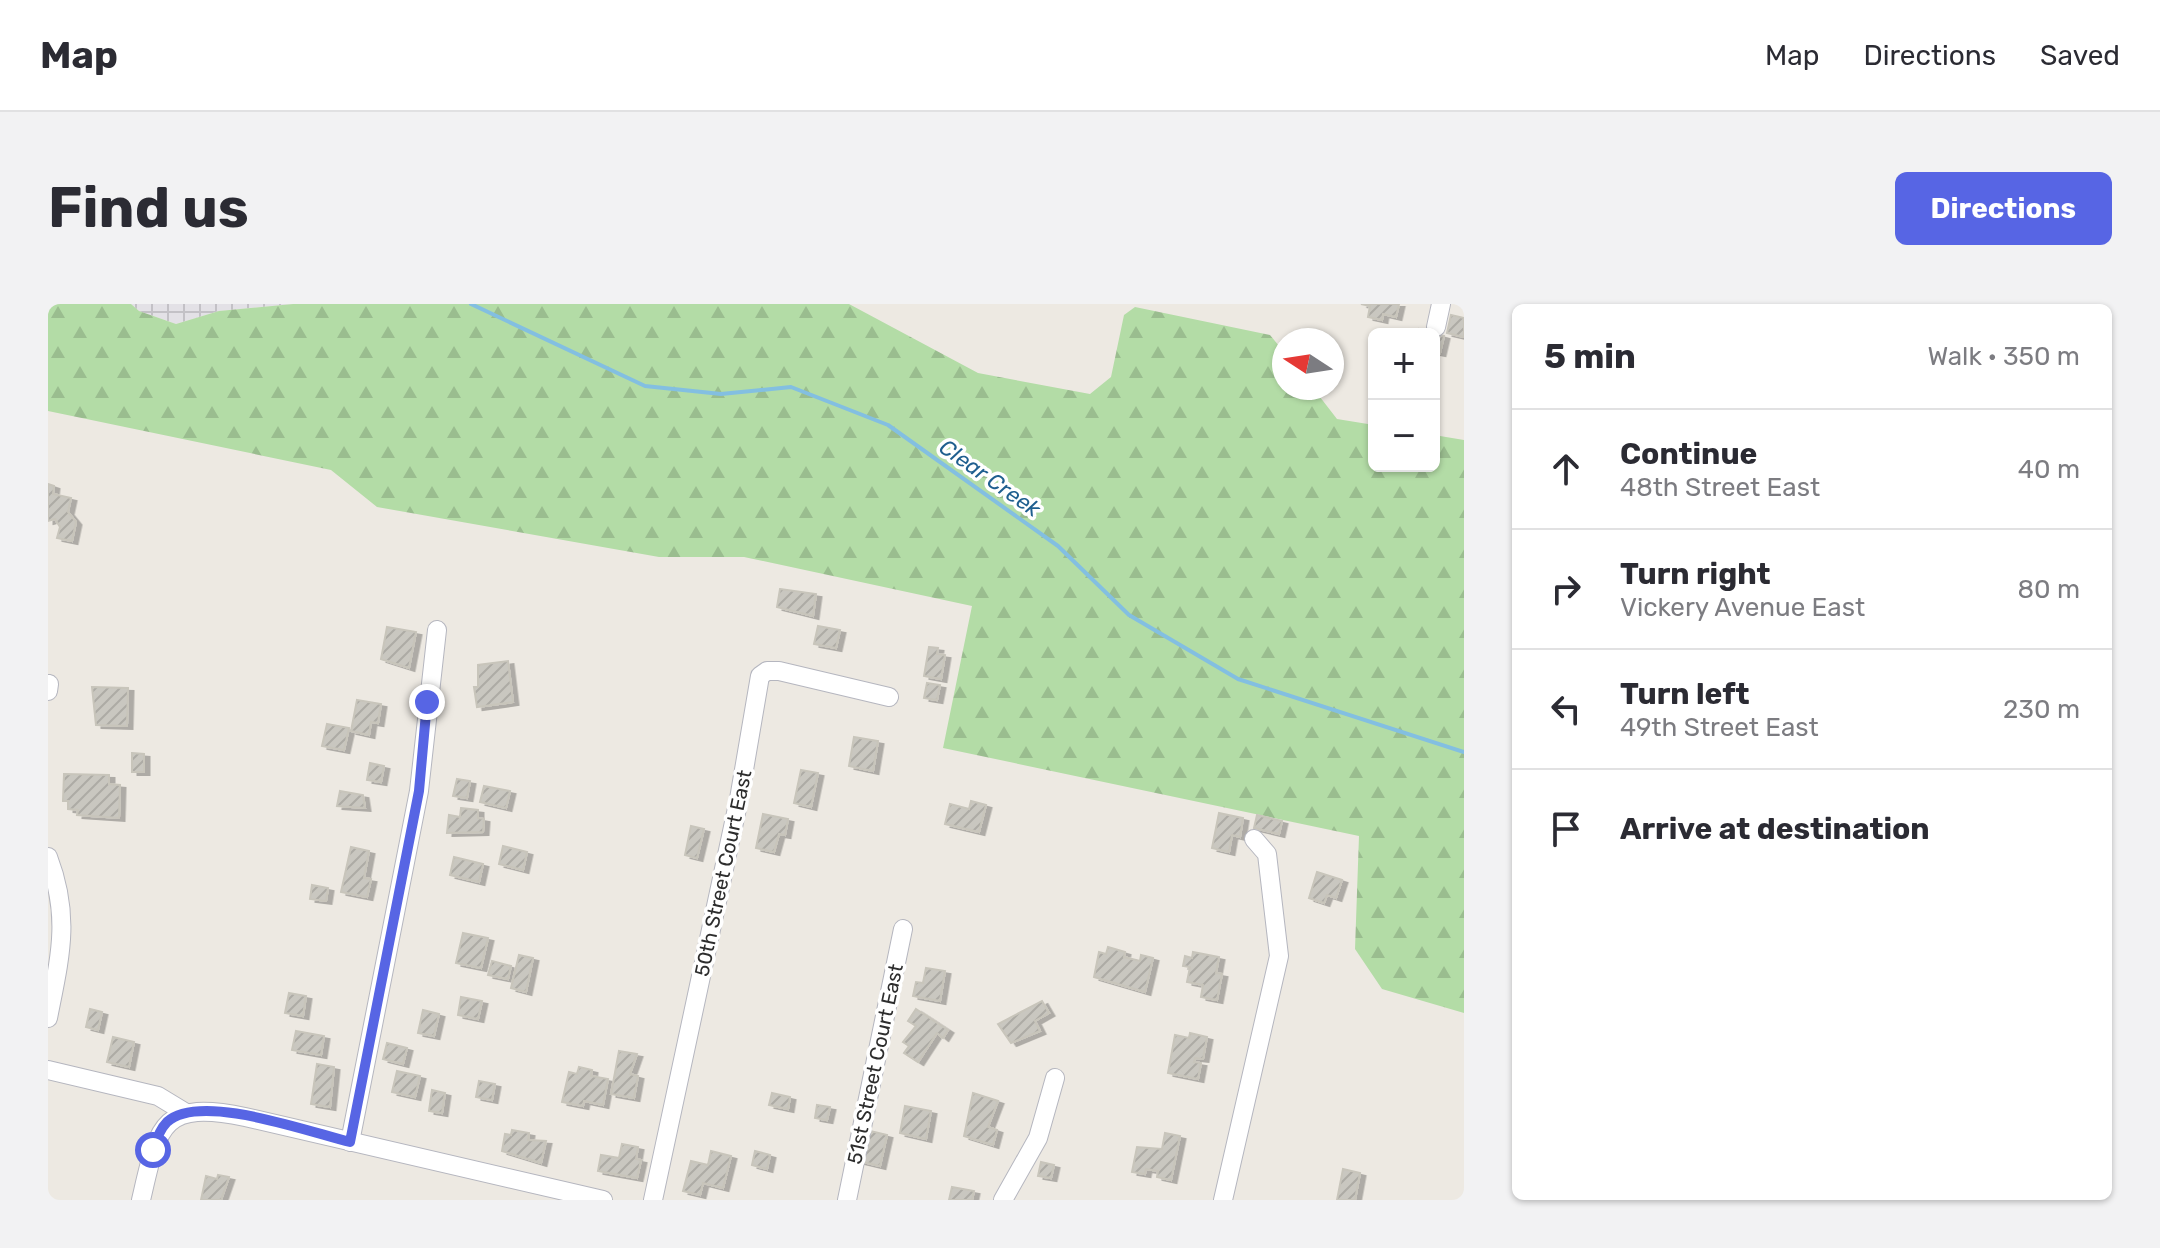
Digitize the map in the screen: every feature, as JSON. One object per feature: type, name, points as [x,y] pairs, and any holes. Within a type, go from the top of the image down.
[{"type":"street","points":[[1436,327],[1441,304]]},
{"type":"street","points":[[350,1142],[419,791],[437,630]]},
{"type":"street","name":"50th Street Court East","points":[[653,1200],[739,799],[760,676],[765,672],[779,671],[889,697]]},
{"type":"street","points":[[1223,1200],[1279,956],[1267,854],[1254,839]]},
{"type":"street","points":[[48,857],[59,885],[56,916],[64,941],[48,1018]]},
{"type":"street","name":"51st Street Court East","points":[[847,1200],[903,929]]},
{"type":"street","points":[[48,1070],[158,1096],[186,1113]]},
{"type":"street","points":[[1003,1200],[1038,1138],[1055,1078]]},
{"type":"street","points":[[141,1200],[158,1136],[167,1122],[186,1113],[232,1114],[603,1200]]},
{"type":"shaded area","points":[[131,304],[293,304],[219,311],[176,324],[139,311]]},
{"type":"green space","points":[[48,304],[131,304],[139,311],[176,324],[219,311],[293,304],[849,304],[978,373],[1090,394],[1111,377],[1124,315],[1135,307],[1270,335],[1272,400],[1322,400],[1337,419],[1368,424],[1368,472],[1440,472],[1440,436],[1464,440],[1464,1013],[1382,989],[1355,949],[1359,836],[943,748],[972,606],[744,557],[659,557],[377,507],[331,470],[48,411]]},
{"type":"building","points":[[1361,304],[1399,304],[1396,317],[1383,314],[1382,320],[1368,317],[1370,306]]},
{"type":"building","points":[[1451,315],[1464,318],[1464,337],[1447,333]]},
{"type":"building","points":[[48,484],[54,486],[53,494],[71,498],[68,512],[76,522],[72,541],[57,538],[60,527],[55,519],[48,521]]},
{"type":"building","points":[[780,589],[816,594],[813,616],[777,607]]},
{"type":"building","points":[[818,626],[840,630],[836,648],[814,644]]},
{"type":"building","points":[[387,627],[416,632],[409,668],[381,659]]},
{"type":"building","points":[[929,647],[938,648],[937,654],[945,655],[941,679],[924,676]]},
{"type":"building","points":[[508,661],[513,702],[477,707],[474,687],[478,687],[478,665]]},
{"type":"building","points":[[927,683],[940,685],[937,700],[924,698]]},
{"type":"building","points":[[92,687],[128,688],[127,726],[96,725]]},
{"type":"building","points":[[357,700],[381,704],[378,723],[371,722],[369,735],[351,731]]},
{"type":"building","points":[[327,724],[349,728],[344,750],[322,746]]},
{"type":"building","points":[[854,737],[878,741],[873,771],[849,766]]},
{"type":"building","points":[[132,753],[144,754],[144,772],[132,772]]},
{"type":"building","points":[[370,763],[384,766],[381,782],[367,780]]},
{"type":"building","points":[[801,770],[818,773],[811,807],[794,803]]},
{"type":"building","points":[[64,774],[109,775],[109,784],[120,785],[119,818],[77,815],[78,810],[68,809],[68,801],[63,801]]},
{"type":"building","points":[[457,779],[470,781],[467,798],[453,796]]},
{"type":"building","points":[[484,786],[510,791],[506,808],[480,802]]},
{"type":"building","points":[[340,791],[363,795],[365,808],[337,806]]},
{"type":"building","points":[[971,801],[986,805],[979,832],[945,824],[950,804],[969,809]]},
{"type":"building","points":[[461,808],[478,810],[478,818],[484,819],[483,832],[447,833],[449,815],[460,817]]},
{"type":"building","points":[[1219,813],[1243,818],[1240,837],[1232,835],[1229,852],[1212,848]]},
{"type":"building","points":[[763,814],[788,819],[785,835],[779,834],[774,852],[756,848]]},
{"type":"building","points":[[1257,815],[1282,821],[1279,834],[1254,828]]},
{"type":"building","points":[[691,826],[704,829],[697,858],[685,855]]},
{"type":"building","points":[[503,846],[527,852],[523,870],[499,864]]},
{"type":"building","points":[[351,847],[369,851],[364,878],[371,879],[367,897],[341,892]]},
{"type":"building","points":[[454,857],[483,864],[479,882],[450,875]]},
{"type":"building","points":[[1317,872],[1342,880],[1336,898],[1327,895],[1324,903],[1309,898]]},
{"type":"building","points":[[312,885],[328,888],[326,901],[310,899]]},
{"type":"building","points":[[463,933],[488,938],[481,968],[456,963]]},
{"type":"building","points":[[1108,947],[1125,952],[1124,957],[1140,961],[1141,955],[1153,958],[1145,992],[1094,977],[1099,952],[1106,954]]},
{"type":"building","points":[[1193,952],[1219,957],[1216,973],[1222,974],[1217,1000],[1201,997],[1203,985],[1187,982],[1190,967],[1183,966],[1185,956],[1192,958]]},
{"type":"building","points":[[519,955],[533,958],[526,992],[511,988]]},
{"type":"building","points":[[492,961],[511,966],[508,979],[488,975]]},
{"type":"building","points":[[926,968],[945,971],[940,1001],[913,996],[916,982],[923,983]]},
{"type":"building","points":[[289,993],[306,996],[303,1016],[285,1013]]},
{"type":"building","points":[[461,997],[482,1001],[478,1019],[458,1015]]},
{"type":"building","points":[[1042,1001],[1049,1013],[1035,1021],[1040,1031],[1011,1043],[998,1024]]},
{"type":"building","points":[[90,1009],[102,1012],[98,1030],[86,1027]]},
{"type":"building","points":[[916,1009],[948,1030],[943,1038],[937,1033],[918,1062],[904,1053],[909,1046],[903,1042],[916,1026],[908,1021]]},
{"type":"building","points":[[423,1010],[439,1014],[434,1036],[418,1033]]},
{"type":"building","points":[[296,1031],[324,1036],[321,1055],[292,1050]]},
{"type":"building","points":[[1190,1033],[1207,1037],[1203,1059],[1195,1058],[1194,1062],[1201,1063],[1198,1079],[1168,1073],[1175,1035],[1189,1038]]},
{"type":"building","points":[[113,1037],[134,1042],[129,1067],[107,1062]]},
{"type":"building","points":[[387,1043],[407,1048],[403,1064],[383,1059]]},
{"type":"building","points":[[619,1051],[637,1054],[630,1074],[638,1076],[634,1098],[611,1094]]},
{"type":"building","points":[[317,1064],[334,1067],[330,1107],[311,1104]]},
{"type":"building","points":[[579,1067],[592,1070],[591,1076],[608,1079],[603,1105],[584,1101],[583,1106],[562,1102],[569,1072],[577,1074]]},
{"type":"building","points":[[397,1071],[420,1076],[415,1097],[392,1092]]},
{"type":"building","points":[[479,1081],[495,1084],[492,1100],[476,1097]]},
{"type":"building","points":[[432,1090],[445,1093],[442,1113],[429,1111]]},
{"type":"building","points":[[772,1093],[790,1097],[788,1109],[769,1105]]},
{"type":"building","points":[[973,1093],[998,1101],[988,1127],[997,1130],[993,1145],[964,1136]]},
{"type":"building","points":[[817,1105],[830,1107],[827,1120],[815,1118]]},
{"type":"building","points":[[905,1106],[931,1111],[926,1139],[900,1133]]},
{"type":"building","points":[[512,1130],[529,1133],[528,1140],[546,1141],[541,1163],[502,1151],[505,1134],[511,1135]]},
{"type":"building","points":[[866,1130],[887,1135],[880,1166],[859,1161]]},
{"type":"building","points":[[1165,1133],[1180,1136],[1171,1180],[1157,1177],[1158,1171],[1146,1169],[1145,1174],[1132,1172],[1137,1147],[1162,1149]]},
{"type":"building","points":[[622,1144],[638,1147],[636,1159],[641,1160],[637,1178],[598,1171],[601,1155],[619,1158]]},
{"type":"building","points":[[711,1151],[731,1156],[723,1188],[703,1183],[700,1195],[683,1191],[691,1161],[708,1165]]},
{"type":"building","points":[[755,1151],[770,1155],[767,1169],[752,1165]]},
{"type":"building","points":[[1041,1162],[1054,1165],[1051,1178],[1038,1176]]},
{"type":"building","points":[[1343,1169],[1360,1173],[1355,1200],[1337,1200]]},
{"type":"building","points":[[218,1175],[229,1177],[221,1200],[201,1200],[206,1176],[217,1179]]},
{"type":"building","points":[[952,1187],[974,1191],[972,1200],[949,1200]]},
{"type":"waterway","name":"Clear Creek","points":[[471,304],[645,386],[721,394],[791,387],[888,425],[1058,546],[1129,615],[1238,679],[1464,752]]},
{"type":"route","points":[[153,1150],[167,1122],[179,1115],[200,1111],[232,1114],[350,1142],[419,791],[426,743],[427,702]]}]
